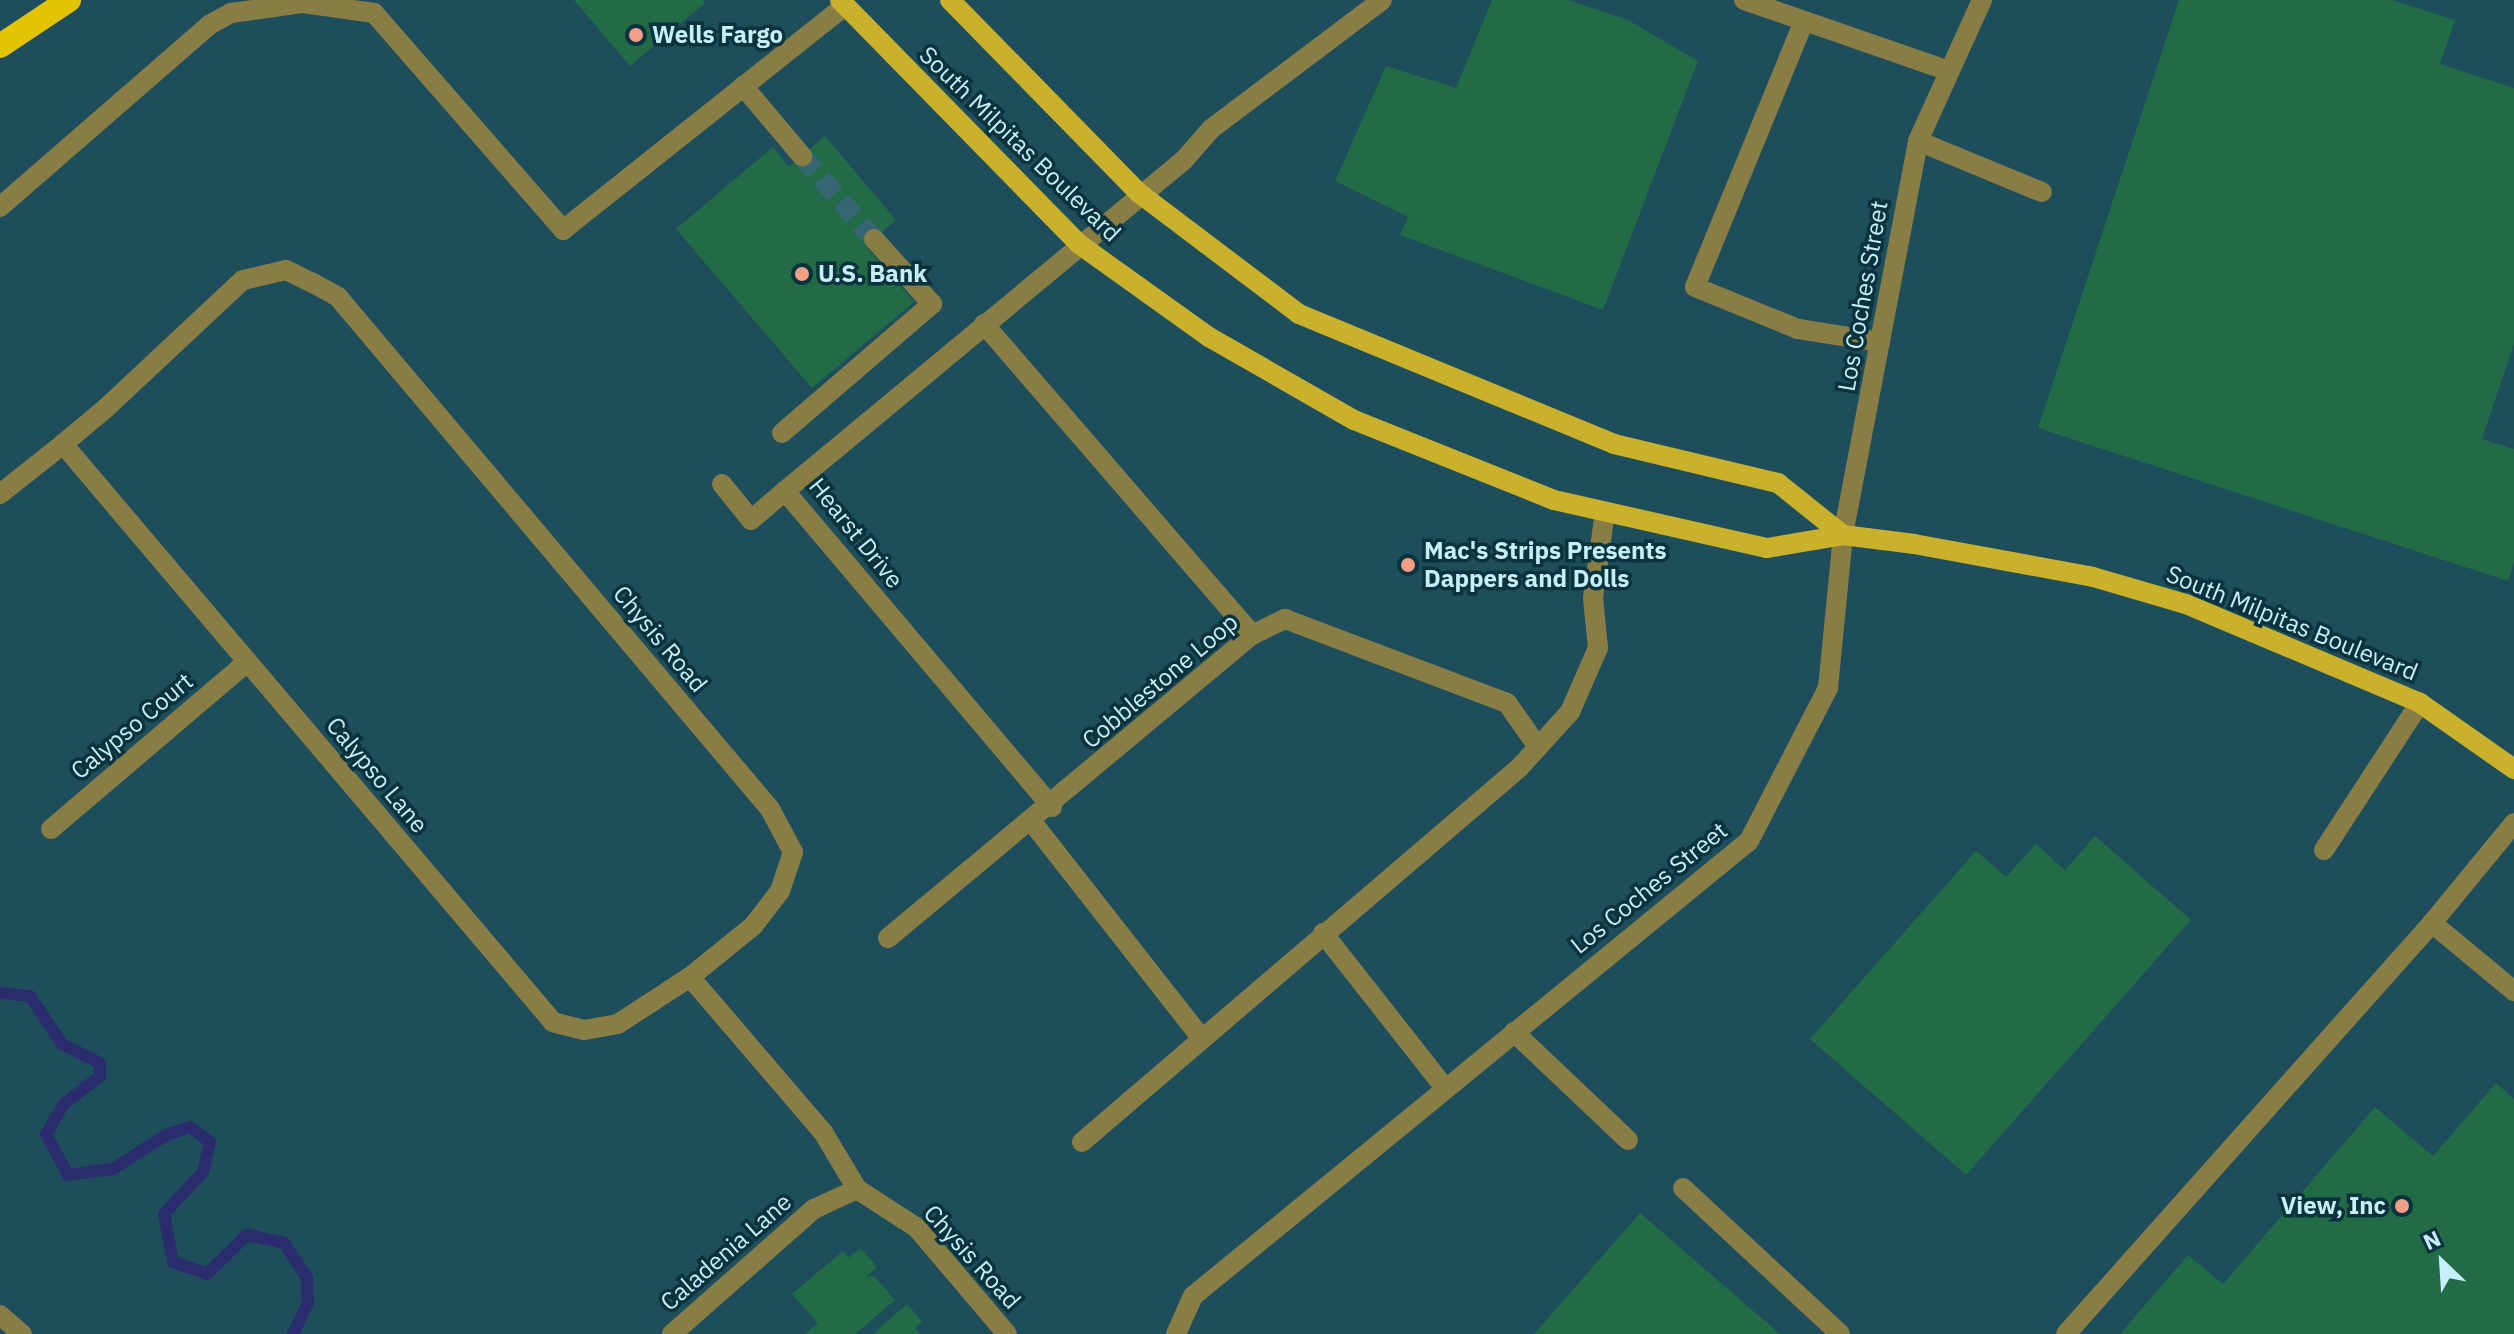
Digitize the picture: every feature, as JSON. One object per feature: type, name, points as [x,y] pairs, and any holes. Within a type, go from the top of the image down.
[{"type":"highway","points":[[0,46],[69,0]]},
{"type":"main road","name":"South Milpitas Boulevard","points":[[950,0],[1139,193],[1299,314],[1614,444],[1778,483],[1843,535]]},
{"type":"main road","name":"South Milpitas Boulevard","points":[[842,3],[1079,244],[1209,337],[1354,420],[1554,500],[1767,548],[1843,535],[2093,577],[2186,604],[2420,703],[2514,769]]},
{"type":"street","name":"Hearst Drive","points":[[1052,807],[785,491],[1139,193],[1184,160],[1211,129],[1382,0]]},
{"type":"street","points":[[1744,0],[1949,71]]},
{"type":"street","name":"Los Coches Street","points":[[1176,1334],[1193,1296],[1749,841],[1828,688],[1843,535],[1918,141],[1982,0]]},
{"type":"street","points":[[0,207],[209,25],[255,8],[303,3],[374,13],[563,230],[842,3]]},
{"type":"street","points":[[1804,21],[1695,287],[1798,329],[1880,342]]},
{"type":"street","points":[[743,86],[802,156]]},
{"type":"street","points":[[1918,141],[2042,192]]},
{"type":"street","points":[[782,433],[932,304],[874,239]]},
{"type":"street","name":"Chysis Road","points":[[0,494],[63,444],[243,280],[286,270],[338,297],[770,809],[793,852],[780,891],[753,926],[690,977],[823,1132],[857,1189],[917,1228],[1007,1334]]},
{"type":"street","points":[[984,324],[1252,635]]},
{"type":"street","name":"Calypso Lane","points":[[63,444],[553,1022],[584,1030],[618,1024],[690,977]]},
{"type":"street","points":[[722,484],[751,520],[785,491]]},
{"type":"street","points":[[1082,1142],[1538,747],[1570,712],[1598,648],[1593,598],[1605,512]]},
{"type":"street","name":"Cobblestone Loop","points":[[888,938],[1052,807],[1252,635],[1285,619],[1507,703],[1538,747]]},
{"type":"street","name":"Calypso Court","points":[[51,829],[247,662]]},
{"type":"street","points":[[2324,850],[2420,703]]},
{"type":"street","points":[[1032,822],[1202,1039]]},
{"type":"street","points":[[2066,1334],[2432,923],[2514,823]]},
{"type":"street","points":[[2432,923],[2514,991]]},
{"type":"street","points":[[1323,933],[1445,1088]]},
{"type":"street","points":[[1514,1032],[1628,1140]]},
{"type":"street","points":[[1683,1188],[1840,1334]]},
{"type":"street","name":"Caladenia Lane","points":[[672,1334],[814,1209],[857,1189]]},
{"type":"street","points":[[0,1315],[22,1334]]},
{"type":"building","name":"Wells Fargo","points":[[574,0],[703,0],[705,3],[630,66]]},
{"type":"building","points":[[1492,0],[1568,0],[1628,20],[1698,61],[1603,310],[1400,235],[1408,217],[1335,181],[1386,66],[1456,88]]},
{"type":"building","points":[[2179,0],[2392,0],[2455,20],[2440,64],[2514,88],[2514,344],[2482,439],[2514,449],[2514,562],[2508,581],[2038,428]]},
{"type":"building","name":"U.S. Bank","points":[[825,136],[896,220],[866,246],[914,302],[812,388],[676,229],[773,147],[789,167]]},
{"type":"building","points":[[2095,836],[2191,920],[1966,1175],[1810,1039],[1976,851],[2006,877],[2036,844],[2065,870]]},
{"type":"building","name":"View, Inc","points":[[2496,1083],[2514,1099],[2514,1334],[2120,1334],[2188,1255],[2223,1284],[2375,1107],[2433,1156]]},
{"type":"building","points":[[1640,1213],[1780,1334],[1534,1334]]},
{"type":"building","points":[[861,1248],[877,1267],[866,1277],[874,1276],[895,1300],[855,1334],[805,1334],[818,1323],[792,1294],[843,1251],[848,1258]]},
{"type":"building","points":[[907,1304],[922,1321],[915,1328],[921,1334],[873,1334]]},
{"type":"waterway","points":[[0,993],[30,996],[62,1044],[100,1063],[100,1076],[63,1105],[46,1134],[68,1175],[113,1169],[166,1135],[190,1127],[210,1142],[203,1172],[164,1214],[173,1262],[207,1274],[247,1235],[284,1243],[307,1278],[308,1303],[293,1334]]},
{"type":"tunnel","points":[[802,156],[874,239]]},
{"type":"place","name":"Wells Fargo","points":[[636,35]]},
{"type":"place","name":"U.S. Bank","points":[[802,274]]},
{"type":"place","name":"Mac's Strips Presents Dappers and Dolls","points":[[1408,565]]},
{"type":"place","name":"View, Inc","points":[[2402,1206]]}]
